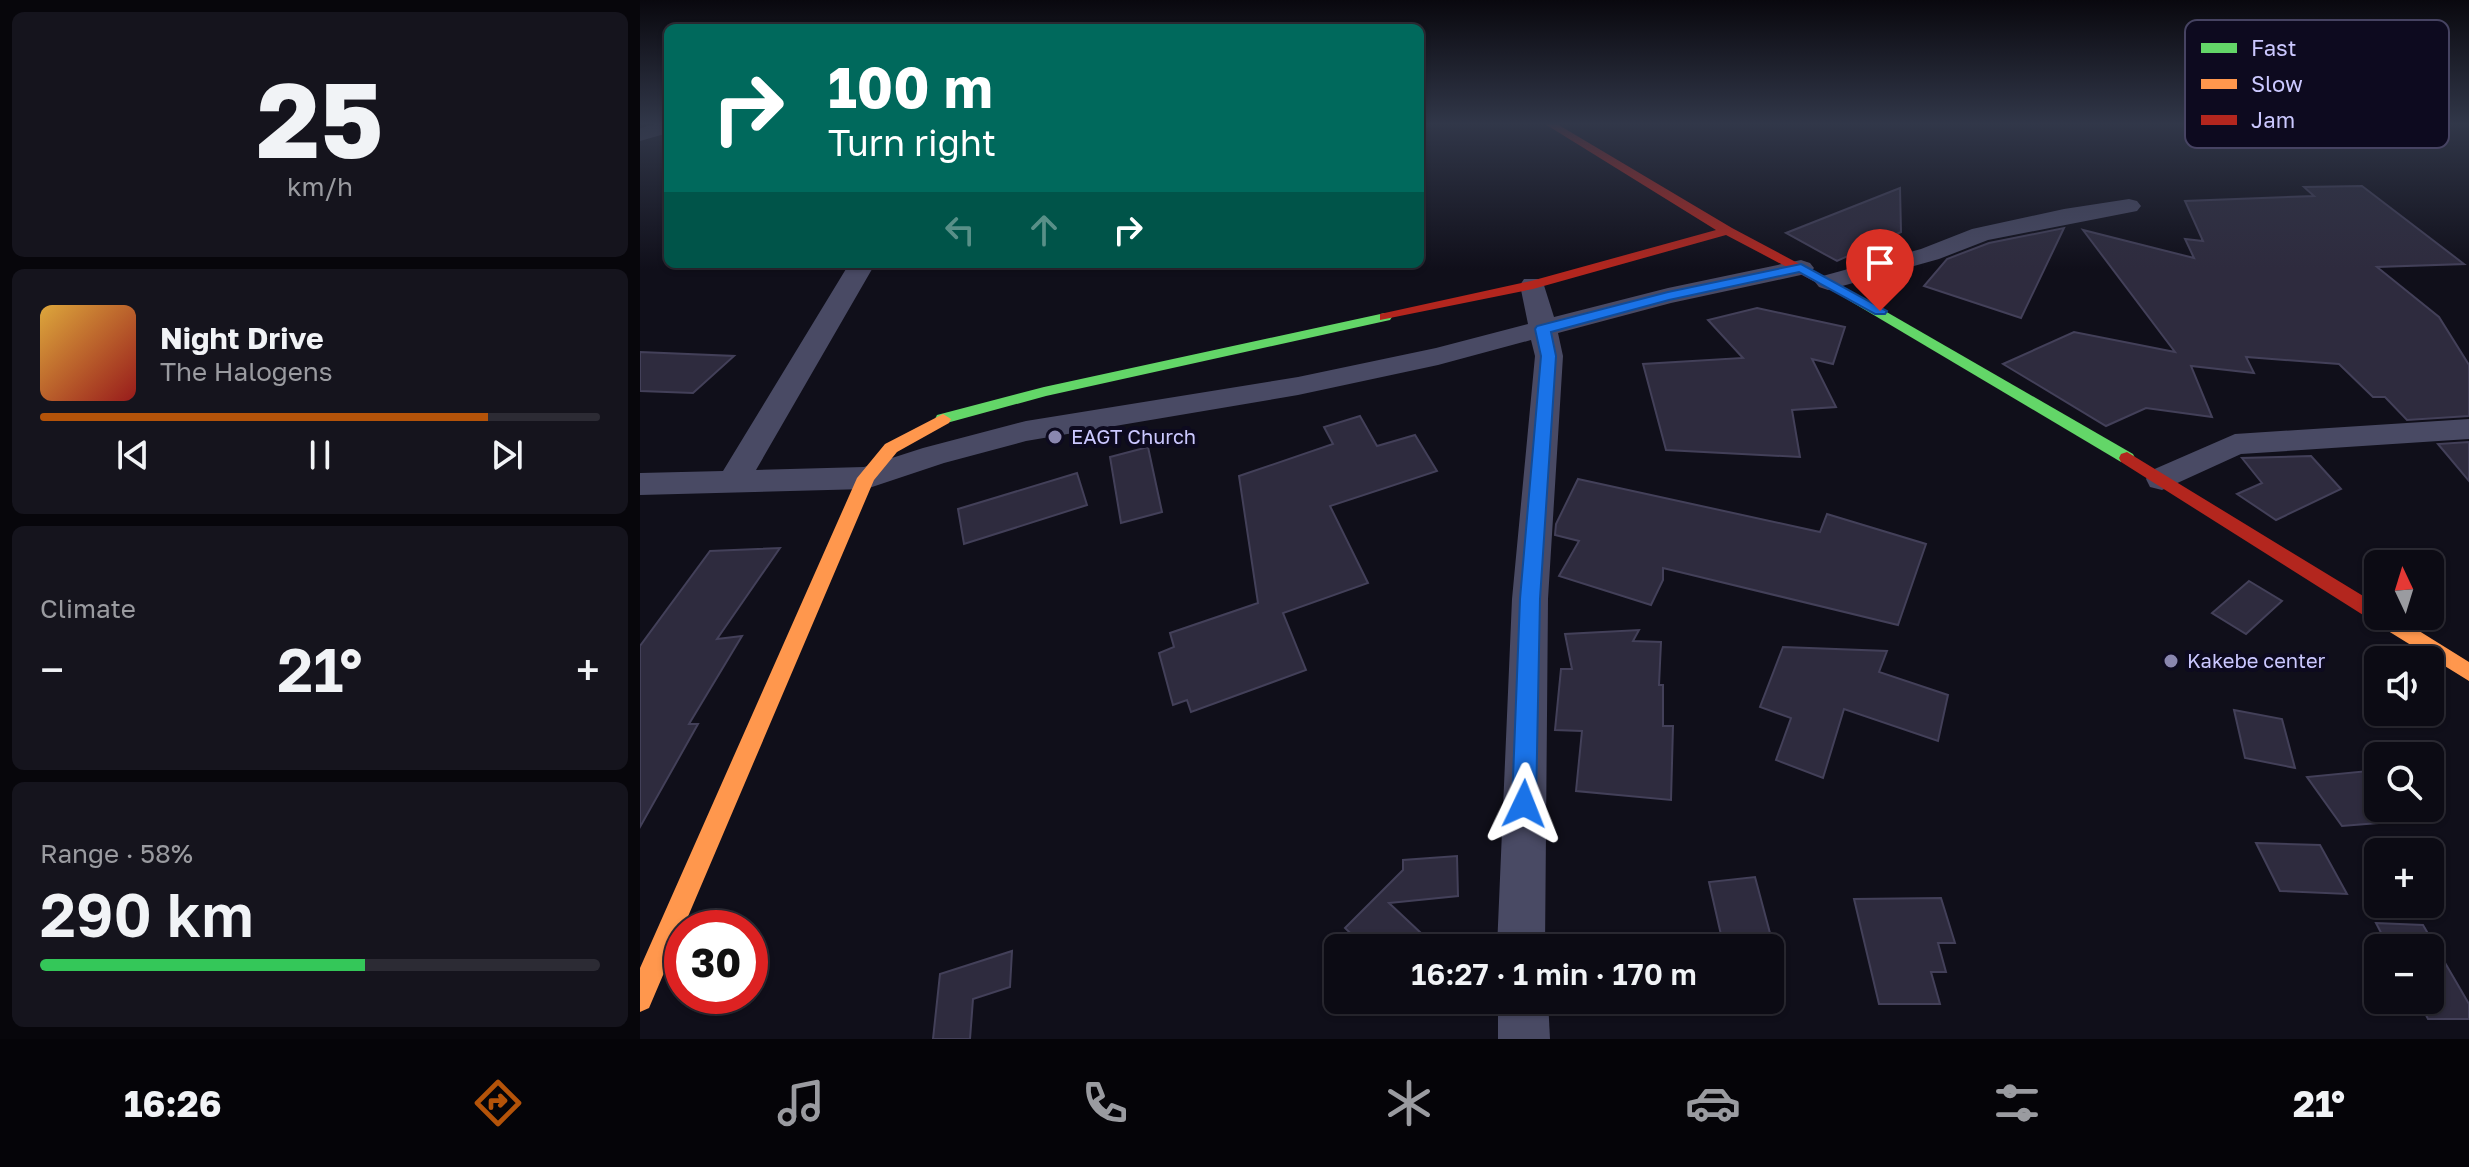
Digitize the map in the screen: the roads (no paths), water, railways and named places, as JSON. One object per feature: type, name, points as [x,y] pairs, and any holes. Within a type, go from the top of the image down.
[{"type":"street","points":[[1630,172],[1727,231],[1828,282],[2162,479],[2364,607]]},
{"type":"street","points":[[1828,282],[1930,254],[1981,234],[2129,206]]},
{"type":"street","points":[[640,999],[866,478],[891,448],[949,416],[1533,285],[1727,231]]},
{"type":"street","points":[[733,481],[860,268]]},
{"type":"street","points":[[640,484],[866,478],[934,455],[1026,431],[1298,386],[1438,356],[1668,296],[1801,268]]},
{"type":"street","points":[[1521,934],[1530,599],[1549,356],[1533,285]]},
{"type":"street","points":[[2162,479],[2235,444],[2469,429]]},
{"type":"street","points":[[2400,630],[2469,673]]},
{"type":"street","points":[[1523,1014],[1524,1039]]},
{"type":"place","name":"EAGT Church","points":[[1055,437]]},
{"type":"place","name":"Kakebe center","points":[[2171,661]]}]
